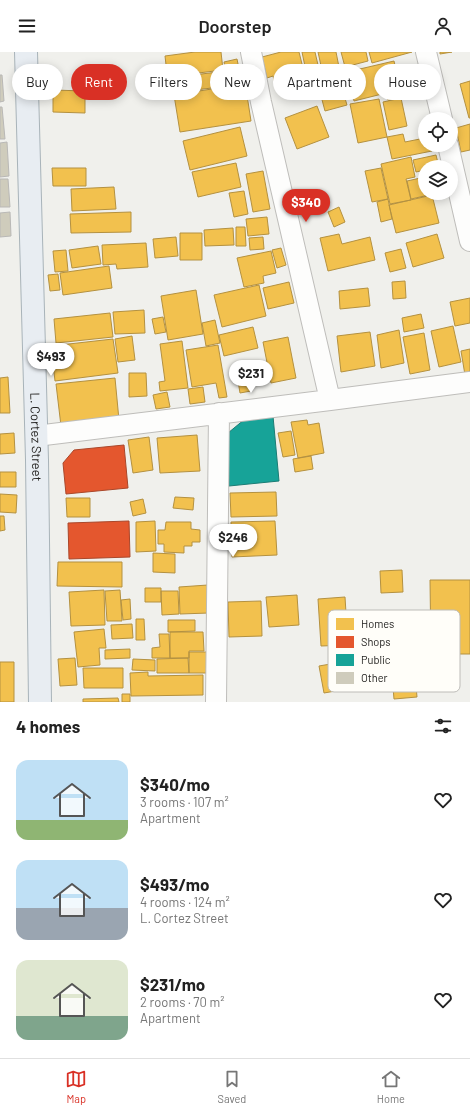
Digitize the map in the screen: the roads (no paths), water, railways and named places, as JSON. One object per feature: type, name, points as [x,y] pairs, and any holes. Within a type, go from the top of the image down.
[{"type":"main road","name":"L. Cortez Street","points":[[26,52],[36,436],[40,702]]},
{"type":"street","points":[[251,52],[261,102],[330,400]]},
{"type":"street","points":[[426,52],[440,112]]},
{"type":"street","points":[[450,152],[470,241]]},
{"type":"street","points":[[36,436],[470,382]]},
{"type":"street","points":[[216,702],[218,414]]}]
